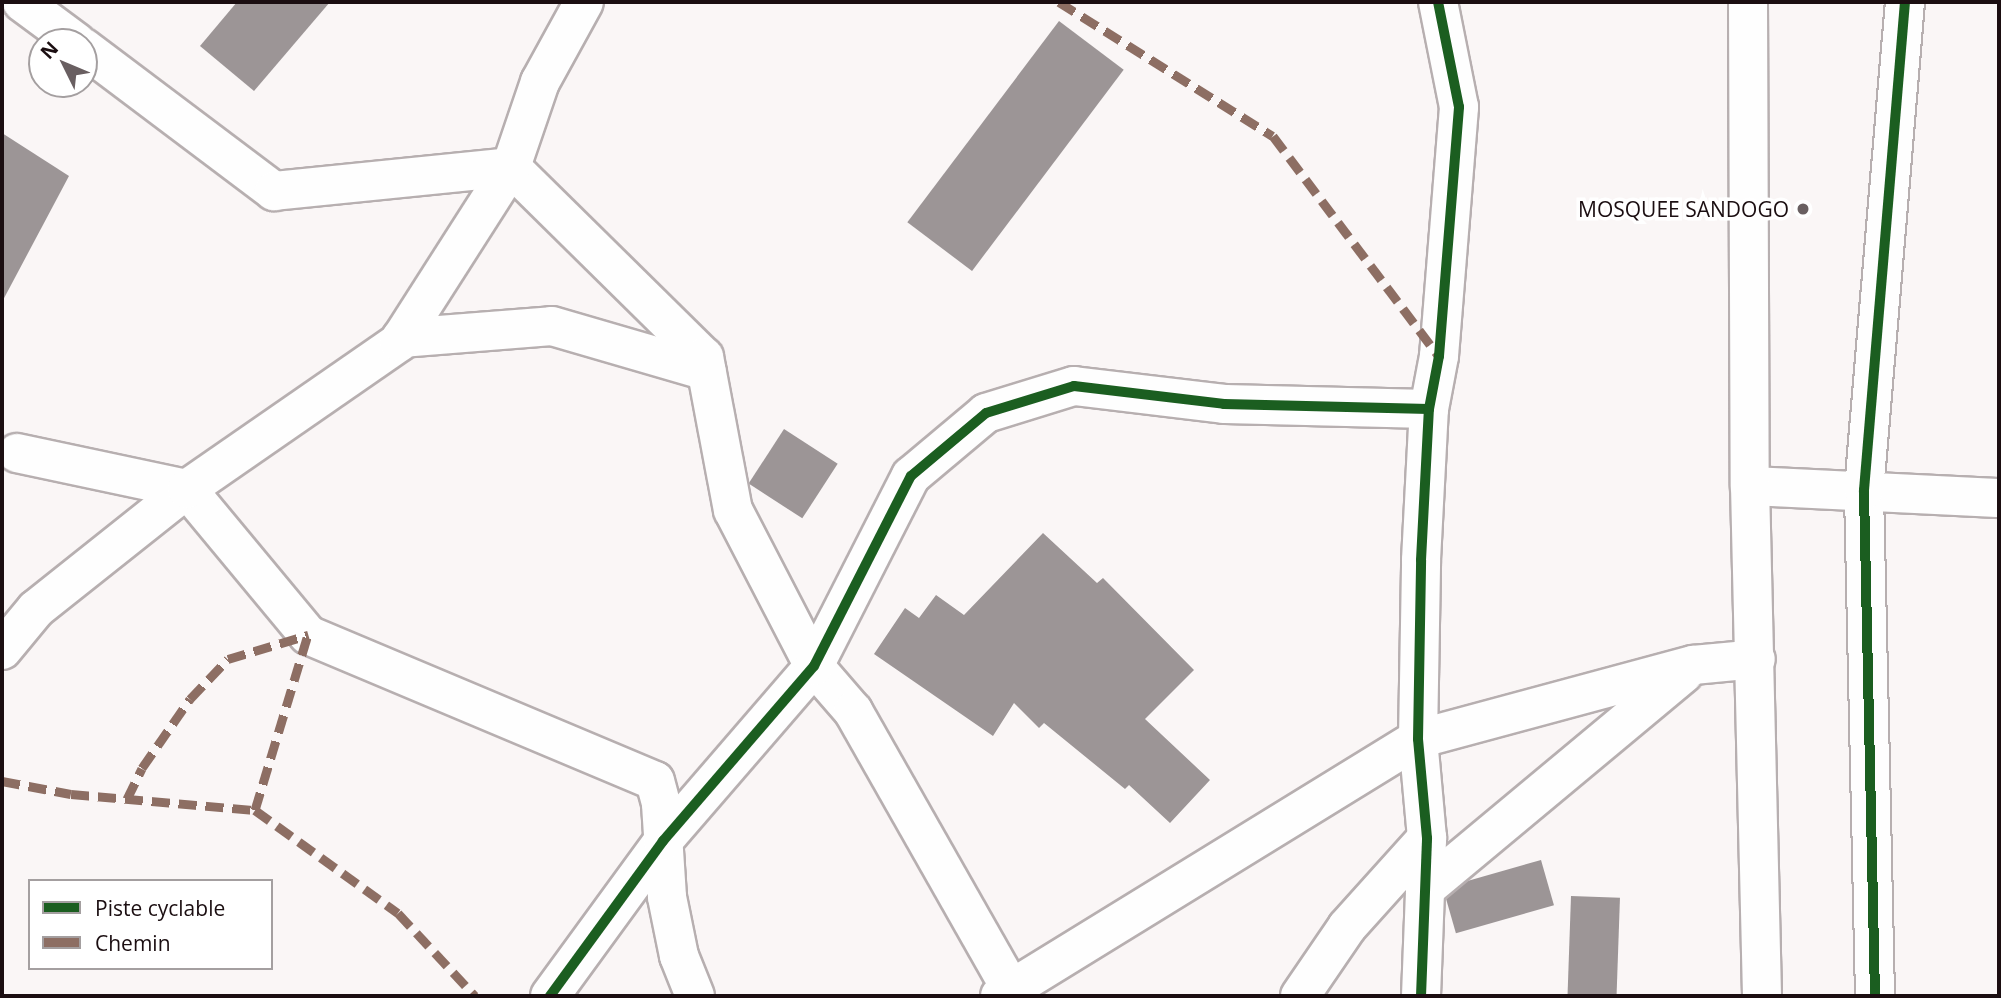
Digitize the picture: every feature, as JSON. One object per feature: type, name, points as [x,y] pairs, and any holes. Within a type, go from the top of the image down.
[{"type":"street","points":[[22,2],[57,28]]},
{"type":"street","points":[[2,650],[36,609],[187,489],[401,338],[511,167],[540,82],[584,2]]},
{"type":"street","points":[[1420,996],[1427,838],[1418,738],[1422,560],[1429,409],[1439,356],[1459,107],[1438,2]]},
{"type":"street","points":[[1748,2],[1750,486],[1762,996]]},
{"type":"street","points":[[1875,996],[1864,490],[1905,2]]},
{"type":"street","points":[[98,59],[274,191],[511,167]]},
{"type":"street","points":[[511,167],[704,358],[733,510],[814,666],[853,710],[1006,993],[1418,738],[1693,665],[1756,659]]},
{"type":"street","points":[[401,338],[552,326],[707,371]]},
{"type":"street","points":[[550,996],[663,841],[814,666],[911,476],[986,412],[1074,386],[1224,404],[1429,409]]},
{"type":"street","points":[[17,453],[187,489],[308,635],[655,781],[661,804],[670,909],[679,956],[695,996]]},
{"type":"street","points":[[1750,486],[1999,498]]},
{"type":"street","points":[[1425,889],[1693,665]]},
{"type":"street","points":[[1300,996],[1347,927],[1427,838]]},
{"type":"building","points":[[237,2],[330,2],[254,91],[200,46]]},
{"type":"building","points":[[1059,21],[1124,70],[972,271],[907,222]]},
{"type":"building","points":[[2,133],[69,176],[2,302]]},
{"type":"building","points":[[784,429],[838,464],[802,518],[749,484]]},
{"type":"building","points":[[1043,533],[1097,583],[1103,578],[1194,670],[1145,719],[1210,780],[1170,823],[1129,785],[1125,789],[1044,723],[1039,728],[1014,703],[993,736],[874,654],[905,608],[919,618],[936,595],[964,615]]},
{"type":"building","points":[[1541,860],[1554,905],[1456,933],[1443,888]]},
{"type":"building","points":[[1571,896],[1620,898],[1617,996],[1568,996]]},
{"type":"marked path","points":[[1059,2],[1273,136],[1439,356]]},
{"type":"marked path","points":[[127,799],[142,768],[190,699],[228,659],[308,635]]},
{"type":"marked path","points":[[255,810],[308,635]]},
{"type":"marked path","points":[[2,781],[71,794],[255,810],[398,913],[475,996]]},
{"type":"cycle path","points":[[1421,996],[1427,838],[1418,739],[1421,560],[1429,409],[1439,356],[1459,107],[1438,2]]},
{"type":"cycle path","points":[[1875,996],[1864,490],[1905,2]]},
{"type":"cycle path","points":[[550,996],[663,841],[814,666],[911,476],[986,413],[1074,386],[1224,404],[1429,409]]},
{"type":"place","name":"MOSQUEE SANDOGO","points":[[1803,209]]}]
